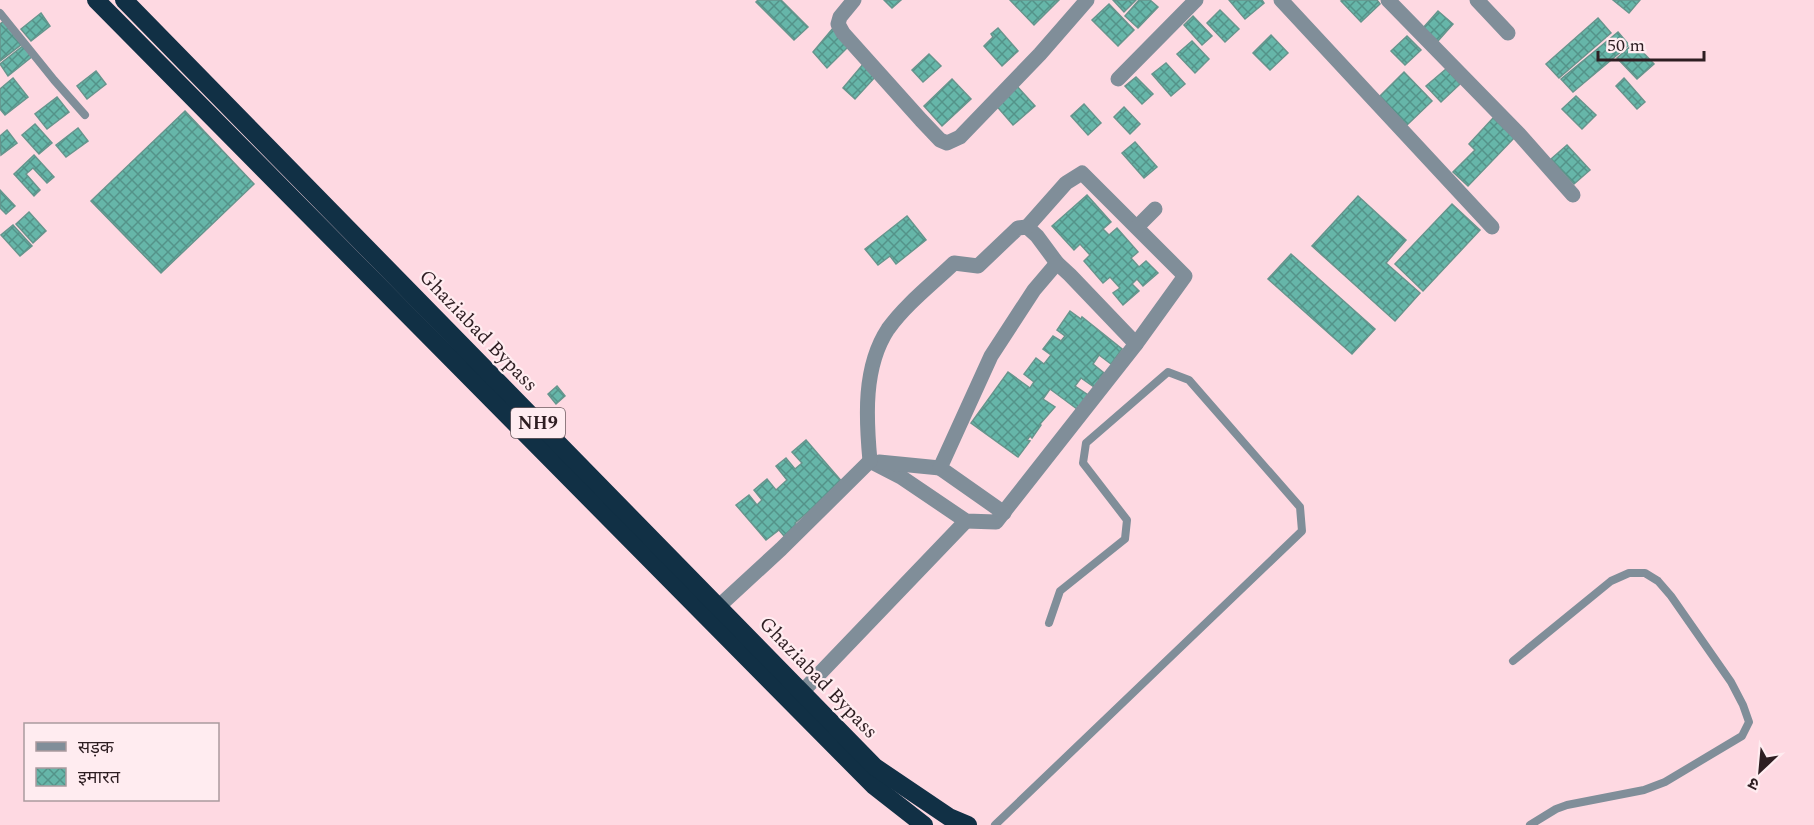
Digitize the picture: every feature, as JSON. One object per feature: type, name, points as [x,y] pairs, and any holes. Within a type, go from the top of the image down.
[{"type":"highway","name":"Ghaziabad Bypass","points":[[96,0],[648,547],[718,607],[875,767],[949,818],[968,825]]},
{"type":"highway","name":"Ghaziabad Bypass","points":[[124,0],[874,786],[924,825]]},
{"type":"street","points":[[854,0],[840,16],[838,24],[843,33],[940,140],[947,143],[960,137],[1040,54],[1087,0]]},
{"type":"street","points":[[1118,79],[1196,0]]},
{"type":"street","points":[[1281,0],[1492,227]]},
{"type":"street","points":[[1388,0],[1519,134],[1573,195]]},
{"type":"street","points":[[1477,0],[1508,33]]},
{"type":"street","points":[[1082,173],[1185,276],[1136,344],[996,522],[966,521],[901,477],[870,461],[866,423],[867,396],[877,354],[888,329],[902,312],[954,263],[978,266],[1018,228],[1027,227],[1066,183],[1082,173]]},
{"type":"street","points":[[1137,227],[1155,209]]},
{"type":"street","points":[[1027,227],[1057,263],[1136,344]]},
{"type":"street","points":[[940,468],[991,356],[1034,290],[1057,263]]},
{"type":"street","points":[[870,461],[940,468],[1004,513]]},
{"type":"street","points":[[718,607],[781,549],[870,461]]},
{"type":"street","points":[[802,692],[966,521]]},
{"type":"lane","points":[[0,13],[85,115]]},
{"type":"lane","points":[[994,825],[1302,531],[1300,507],[1188,380],[1168,372],[1086,443],[1083,463],[1127,520],[1125,539],[1060,591],[1049,623]]},
{"type":"lane","points":[[1513,661],[1611,581],[1629,573],[1645,573],[1658,581],[1671,596],[1724,673],[1743,705],[1749,723],[1742,736],[1665,782],[1644,790],[1568,805],[1556,809],[1530,825]]},
{"type":"building","points":[[758,0],[781,0],[808,27],[794,40],[756,2]]},
{"type":"building","points":[[884,0],[901,0],[892,8]]},
{"type":"building","points":[[1010,0],[1059,0],[1034,25]]},
{"type":"building","points":[[1113,0],[1136,0],[1124,12]]},
{"type":"building","points":[[1139,0],[1150,0],[1158,7],[1138,28],[1125,16]]},
{"type":"building","points":[[1229,0],[1262,0],[1264,3],[1245,19]]},
{"type":"building","points":[[1377,0],[1380,4],[1361,22],[1341,1]]},
{"type":"building","points":[[1613,0],[1640,0],[1629,13]]},
{"type":"building","points":[[1109,4],[1134,30],[1118,46],[1092,20]]},
{"type":"building","points":[[1220,10],[1239,29],[1225,42],[1207,23]]},
{"type":"building","points":[[1438,11],[1453,24],[1438,41],[1423,28]]},
{"type":"building","points":[[41,13],[50,26],[31,41],[21,29]]},
{"type":"building","points":[[1193,16],[1212,36],[1202,45],[1184,25]]},
{"type":"building","points":[[1598,18],[1611,33],[1559,78],[1546,64]]},
{"type":"building","points":[[4,21],[22,44],[0,61],[0,24]]},
{"type":"building","points":[[834,27],[849,46],[827,68],[813,52]]},
{"type":"building","points":[[998,28],[1018,51],[1002,66],[984,46],[993,37],[991,34]]},
{"type":"building","points":[[1618,32],[1629,45],[1573,92],[1561,79]]},
{"type":"building","points":[[1271,35],[1288,53],[1270,70],[1253,53]]},
{"type":"building","points":[[1407,36],[1421,50],[1405,65],[1391,51]]},
{"type":"building","points":[[1192,41],[1209,59],[1195,73],[1177,54]]},
{"type":"building","points":[[1634,43],[1654,64],[1637,79],[1617,58]]},
{"type":"building","points":[[24,45],[33,56],[8,76],[0,64]]},
{"type":"building","points":[[929,54],[941,66],[923,82],[912,70]]},
{"type":"building","points":[[865,62],[876,76],[855,99],[843,88]]},
{"type":"building","points":[[1166,63],[1185,84],[1171,96],[1152,74]]},
{"type":"building","points":[[1446,69],[1460,84],[1441,102],[1426,86]]},
{"type":"building","points":[[96,71],[106,84],[87,99],[77,86]]},
{"type":"building","points":[[1404,72],[1432,101],[1407,125],[1379,97]]},
{"type":"building","points":[[1136,77],[1153,94],[1142,104],[1125,86]]},
{"type":"building","points":[[13,78],[28,97],[5,115],[0,109],[0,89]]},
{"type":"building","points":[[1624,78],[1645,102],[1637,109],[1616,86]]},
{"type":"building","points":[[952,79],[971,99],[942,126],[924,106]]},
{"type":"building","points":[[1015,84],[1035,106],[1013,125],[994,103]]},
{"type":"building","points":[[1576,96],[1596,115],[1582,129],[1562,109]]},
{"type":"building","points":[[57,97],[69,112],[47,129],[35,114]]},
{"type":"building","points":[[1084,104],[1101,123],[1088,135],[1071,116]]},
{"type":"building","points":[[1124,107],[1140,124],[1130,134],[1114,117]]},
{"type":"building","points":[[185,111],[254,184],[161,273],[91,201]]},
{"type":"building","points":[[1493,118],[1514,138],[1468,186],[1453,172],[1475,150],[1469,144]]},
{"type":"building","points":[[35,124],[52,143],[39,154],[22,135]]},
{"type":"building","points":[[78,128],[88,141],[66,157],[56,145]]},
{"type":"building","points":[[7,130],[17,143],[1,155],[0,136]]},
{"type":"building","points":[[1135,142],[1157,167],[1144,178],[1122,153]]},
{"type":"building","points":[[1567,145],[1590,170],[1574,184],[1551,159]]},
{"type":"building","points":[[34,155],[54,177],[47,183],[33,168],[26,174],[40,190],[34,196],[14,174]]},
{"type":"building","points":[[0,190],[15,206],[6,214],[0,208]]},
{"type":"building","points":[[1087,195],[1111,222],[1103,229],[1109,235],[1117,228],[1138,252],[1131,258],[1139,267],[1146,261],[1158,273],[1143,286],[1137,279],[1132,284],[1139,291],[1123,305],[1113,293],[1120,288],[1110,277],[1103,283],[1084,261],[1090,255],[1080,244],[1074,250],[1052,226]]},
{"type":"building","points":[[1358,196],[1406,240],[1386,263],[1420,293],[1395,321],[1312,246]]},
{"type":"building","points":[[1452,204],[1480,230],[1423,291],[1395,264]]},
{"type":"building","points":[[29,212],[46,231],[33,243],[16,224]]},
{"type":"building","points":[[907,216],[926,240],[896,264],[890,256],[878,265],[865,249]]},
{"type":"building","points":[[13,225],[32,246],[20,256],[1,235]]},
{"type":"building","points":[[1291,254],[1375,329],[1352,354],[1268,279]]},
{"type":"building","points":[[1070,311],[1081,319],[1082,317],[1122,349],[1111,364],[1099,355],[1093,364],[1104,373],[1094,387],[1081,378],[1075,386],[1088,395],[1077,409],[1050,389],[1043,399],[1055,407],[1040,424],[1032,438],[1030,436],[1027,440],[1030,441],[1018,457],[971,423],[1008,372],[1030,388],[1034,382],[1024,374],[1036,358],[1044,364],[1051,355],[1043,349],[1053,336],[1061,341],[1065,336],[1057,330]]},
{"type":"building","points":[[557,386],[565,396],[556,404],[548,394]]},
{"type":"building","points":[[806,440],[843,483],[795,523],[797,525],[784,536],[779,530],[766,540],[736,505],[749,495],[757,505],[762,500],[754,490],[767,479],[776,490],[787,480],[776,466],[786,458],[795,469],[802,463],[792,452]]}]
